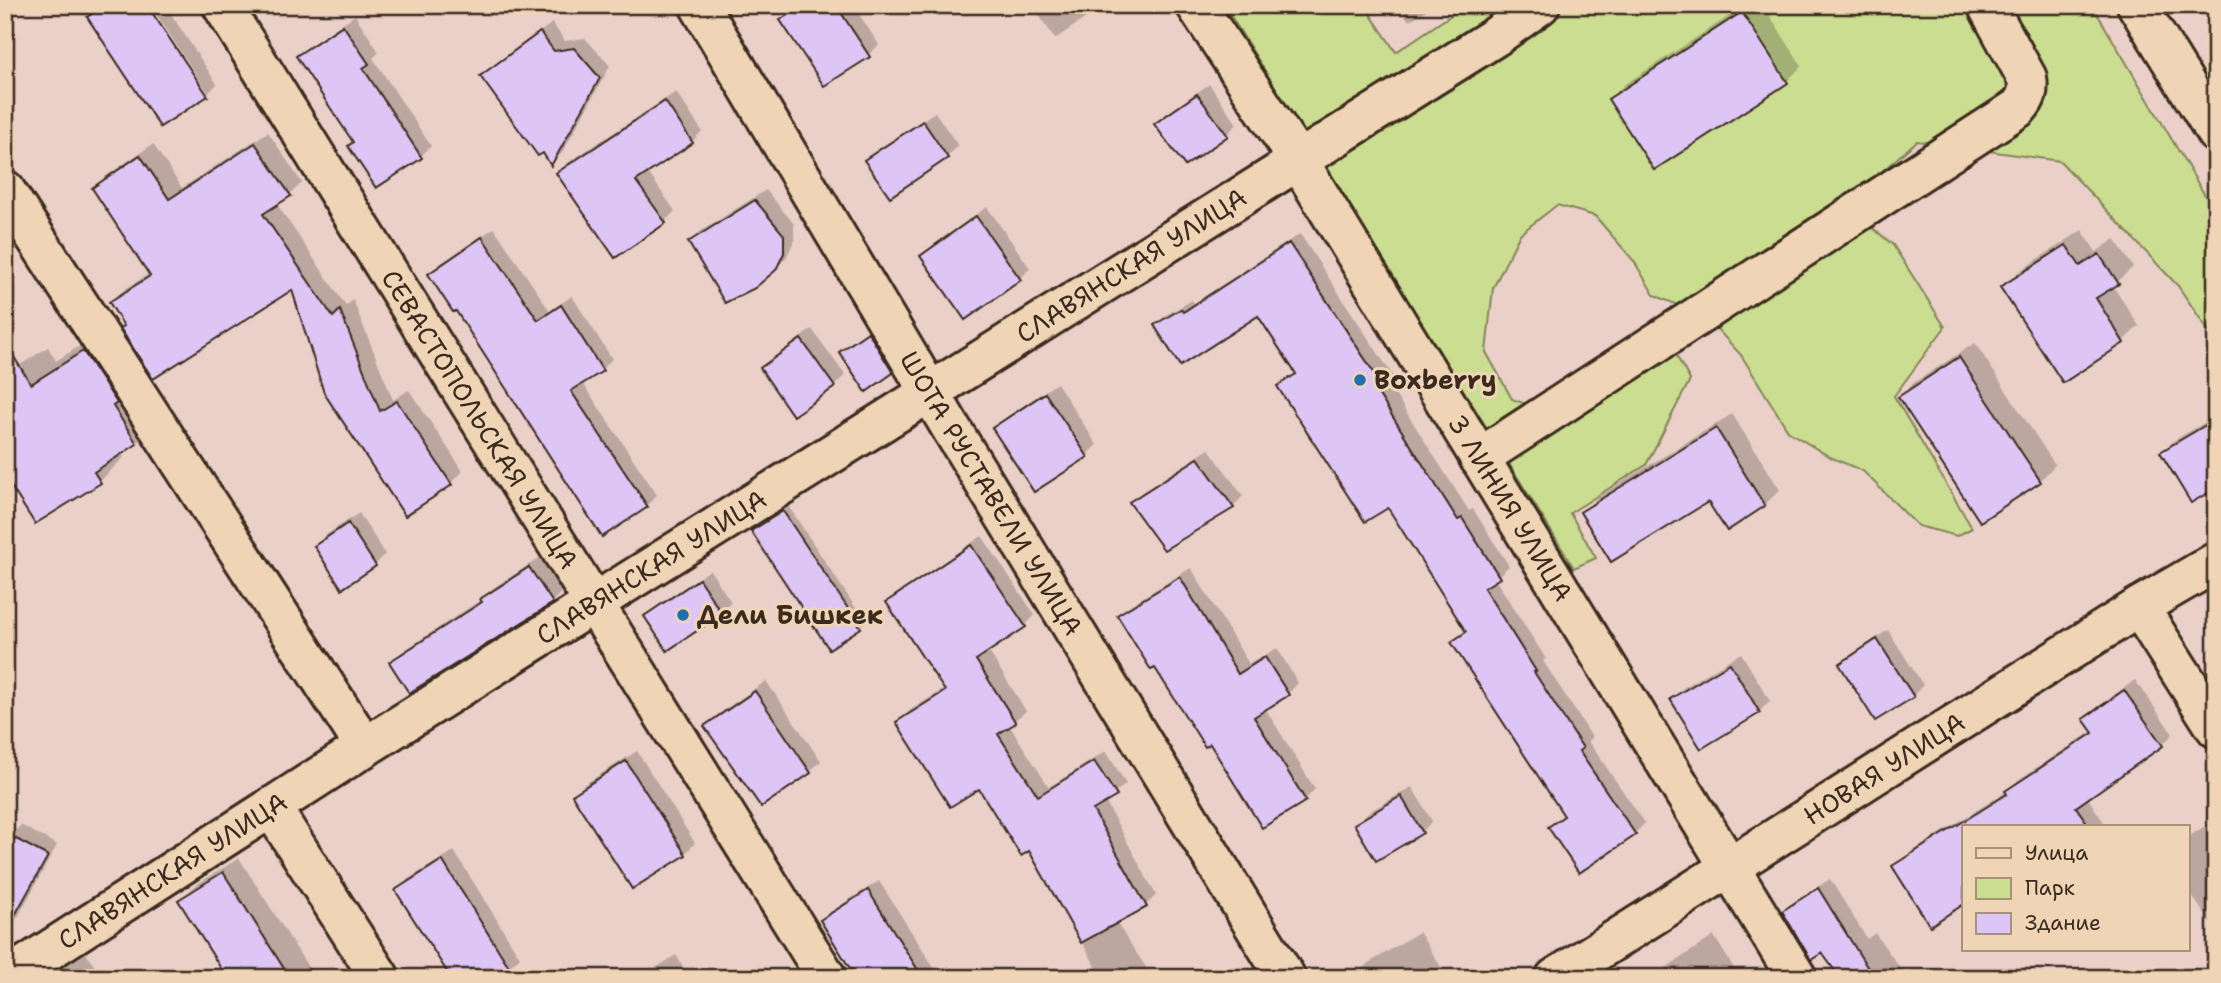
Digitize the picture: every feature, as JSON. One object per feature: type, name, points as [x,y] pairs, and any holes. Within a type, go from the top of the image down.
[{"type":"street","name":"СЕВАСТОПОЛЬСКАЯ УЛИЦА","points":[[222,5],[827,978]]},
{"type":"street","name":"ШОТА РУСТАВЕЛИ УЛИЦА","points":[[699,5],[1286,978]]},
{"type":"street","name":"3 ЛИНИЯ УЛИЦА","points":[[1196,5],[1297,160],[1797,978]]},
{"type":"street","name":"СЛАВЯНСКАЯ УЛИЦА","points":[[6,978],[365,747],[1495,37],[1540,5]]},
{"type":"street","points":[[1479,458],[2018,108],[2028,90],[2026,78],[1987,5]]},
{"type":"street","points":[[2137,5],[2216,133]]},
{"type":"street","points":[[5,190],[365,747]]},
{"type":"street","name":"НОВАЯ УЛИЦА","points":[[1555,978],[2139,607],[2216,562]]},
{"type":"street","points":[[2139,607],[2216,728]]},
{"type":"street","points":[[271,807],[380,978]]},
{"type":"green space","points":[[1224,5],[1364,5],[1396,52],[1466,5],[2092,5],[2216,214],[2216,342],[2178,286],[2060,161],[1917,141],[1844,204],[1893,245],[1945,327],[1894,396],[1972,528],[1957,536],[1918,526],[1863,471],[1830,457],[1789,432],[1741,355],[1706,317],[1654,295],[1634,261],[1595,216],[1557,205],[1520,234],[1493,288],[1486,352],[1512,399],[1567,419],[1672,348],[1690,380],[1646,465],[1570,513],[1596,558],[1574,568]]},
{"type":"building","points":[[105,5],[147,5],[208,96],[160,127],[87,17]]},
{"type":"building","points":[[803,5],[836,5],[870,57],[824,86],[780,20]]},
{"type":"building","points":[[1742,12],[1788,83],[1654,170],[1608,99]]},
{"type":"building","points":[[343,25],[369,64],[363,68],[422,158],[376,188],[348,146],[353,142],[296,56]]},
{"type":"building","points":[[540,32],[554,51],[574,48],[600,78],[551,166],[543,153],[538,156],[480,76]]},
{"type":"building","points":[[1197,94],[1228,136],[1185,166],[1154,124]]},
{"type":"building","points":[[665,101],[693,143],[636,181],[666,223],[615,258],[556,173]]},
{"type":"building","points":[[923,121],[948,158],[890,197],[864,160]]},
{"type":"building","points":[[255,143],[291,196],[263,214],[333,317],[340,310],[380,411],[397,401],[452,485],[405,516],[324,393],[292,290],[153,379],[120,328],[124,326],[109,302],[150,276],[92,188],[140,155],[169,199]]},
{"type":"building","points":[[755,200],[784,235],[784,253],[776,270],[755,288],[725,303],[688,242]]},
{"type":"building","points":[[976,216],[1021,280],[965,320],[920,256]]},
{"type":"building","points":[[482,237],[538,320],[561,305],[603,371],[571,391],[648,507],[602,537],[456,311],[453,312],[428,274]]},
{"type":"building","points":[[1289,243],[1386,391],[1379,395],[1458,520],[1462,518],[1500,578],[1484,588],[1583,748],[1579,751],[1636,835],[1579,873],[1548,827],[1564,816],[1451,642],[1466,632],[1388,508],[1365,522],[1277,386],[1296,374],[1258,316],[1180,366],[1154,325],[1181,309],[1183,312]]},
{"type":"building","points":[[2066,245],[2080,266],[2099,254],[2119,284],[2096,298],[2124,343],[2063,383],[2000,287]]},
{"type":"building","points":[[868,332],[893,373],[866,392],[839,352]]},
{"type":"building","points":[[801,339],[835,387],[793,416],[760,368]]},
{"type":"building","points":[[5,343],[31,384],[83,351],[117,403],[113,406],[137,444],[94,472],[101,483],[35,524],[5,477]]},
{"type":"building","points":[[1959,357],[2041,482],[1980,522],[1898,397]]},
{"type":"building","points":[[1045,393],[1088,457],[1034,492],[992,428]]},
{"type":"building","points":[[2216,419],[2216,488],[2191,503],[2160,452]]},
{"type":"building","points":[[1716,428],[1765,506],[1727,531],[1708,502],[1611,562],[1580,512]]},
{"type":"building","points":[[1198,458],[1234,508],[1164,550],[1129,502]]},
{"type":"building","points":[[783,511],[861,628],[829,649],[751,531]]},
{"type":"building","points":[[348,523],[376,566],[342,589],[314,546]]},
{"type":"building","points":[[971,545],[1026,627],[976,660],[1016,723],[998,734],[1038,796],[1094,761],[1117,796],[1093,810],[1147,907],[1081,943],[1029,851],[1021,856],[979,789],[950,807],[896,722],[945,691],[886,602]]},
{"type":"building","points":[[529,567],[553,603],[409,693],[389,662],[482,602],[480,599]]},
{"type":"building","points":[[1180,577],[1238,674],[1265,657],[1289,695],[1254,717],[1306,801],[1262,828],[1210,744],[1205,747],[1155,668],[1151,670],[1117,615]]},
{"type":"building","name":"Дели Бишкек","points":[[699,579],[722,614],[667,651],[644,616]]},
{"type":"building","points":[[1877,639],[1914,697],[1875,721],[1839,664]]},
{"type":"building","points":[[1730,663],[1760,713],[1701,749],[1670,699]]},
{"type":"building","points":[[2124,690],[2163,746],[2076,807],[2089,825],[1962,825],[1962,905],[1930,926],[1892,866],[2007,794],[2005,791],[2093,733],[2083,719]]},
{"type":"building","points":[[755,691],[811,773],[761,807],[704,726]]},
{"type":"building","points":[[626,761],[686,855],[632,889],[572,795]]},
{"type":"building","points":[[1401,796],[1423,833],[1376,861],[1354,824]]},
{"type":"building","points":[[5,833],[48,856],[5,933]]},
{"type":"building","points":[[442,860],[516,978],[451,978],[395,890]]},
{"type":"building","points":[[223,872],[290,978],[227,978],[178,900]]},
{"type":"building","points":[[1818,888],[1874,978],[1840,978],[1822,953],[1811,960],[1782,911]]},
{"type":"building","points":[[868,890],[923,978],[856,978],[820,920]]},
{"type":"place","name":"Boxberry","points":[[1360,380]]},
{"type":"place","name":"Дели Бишкек","points":[[683,615]]}]
